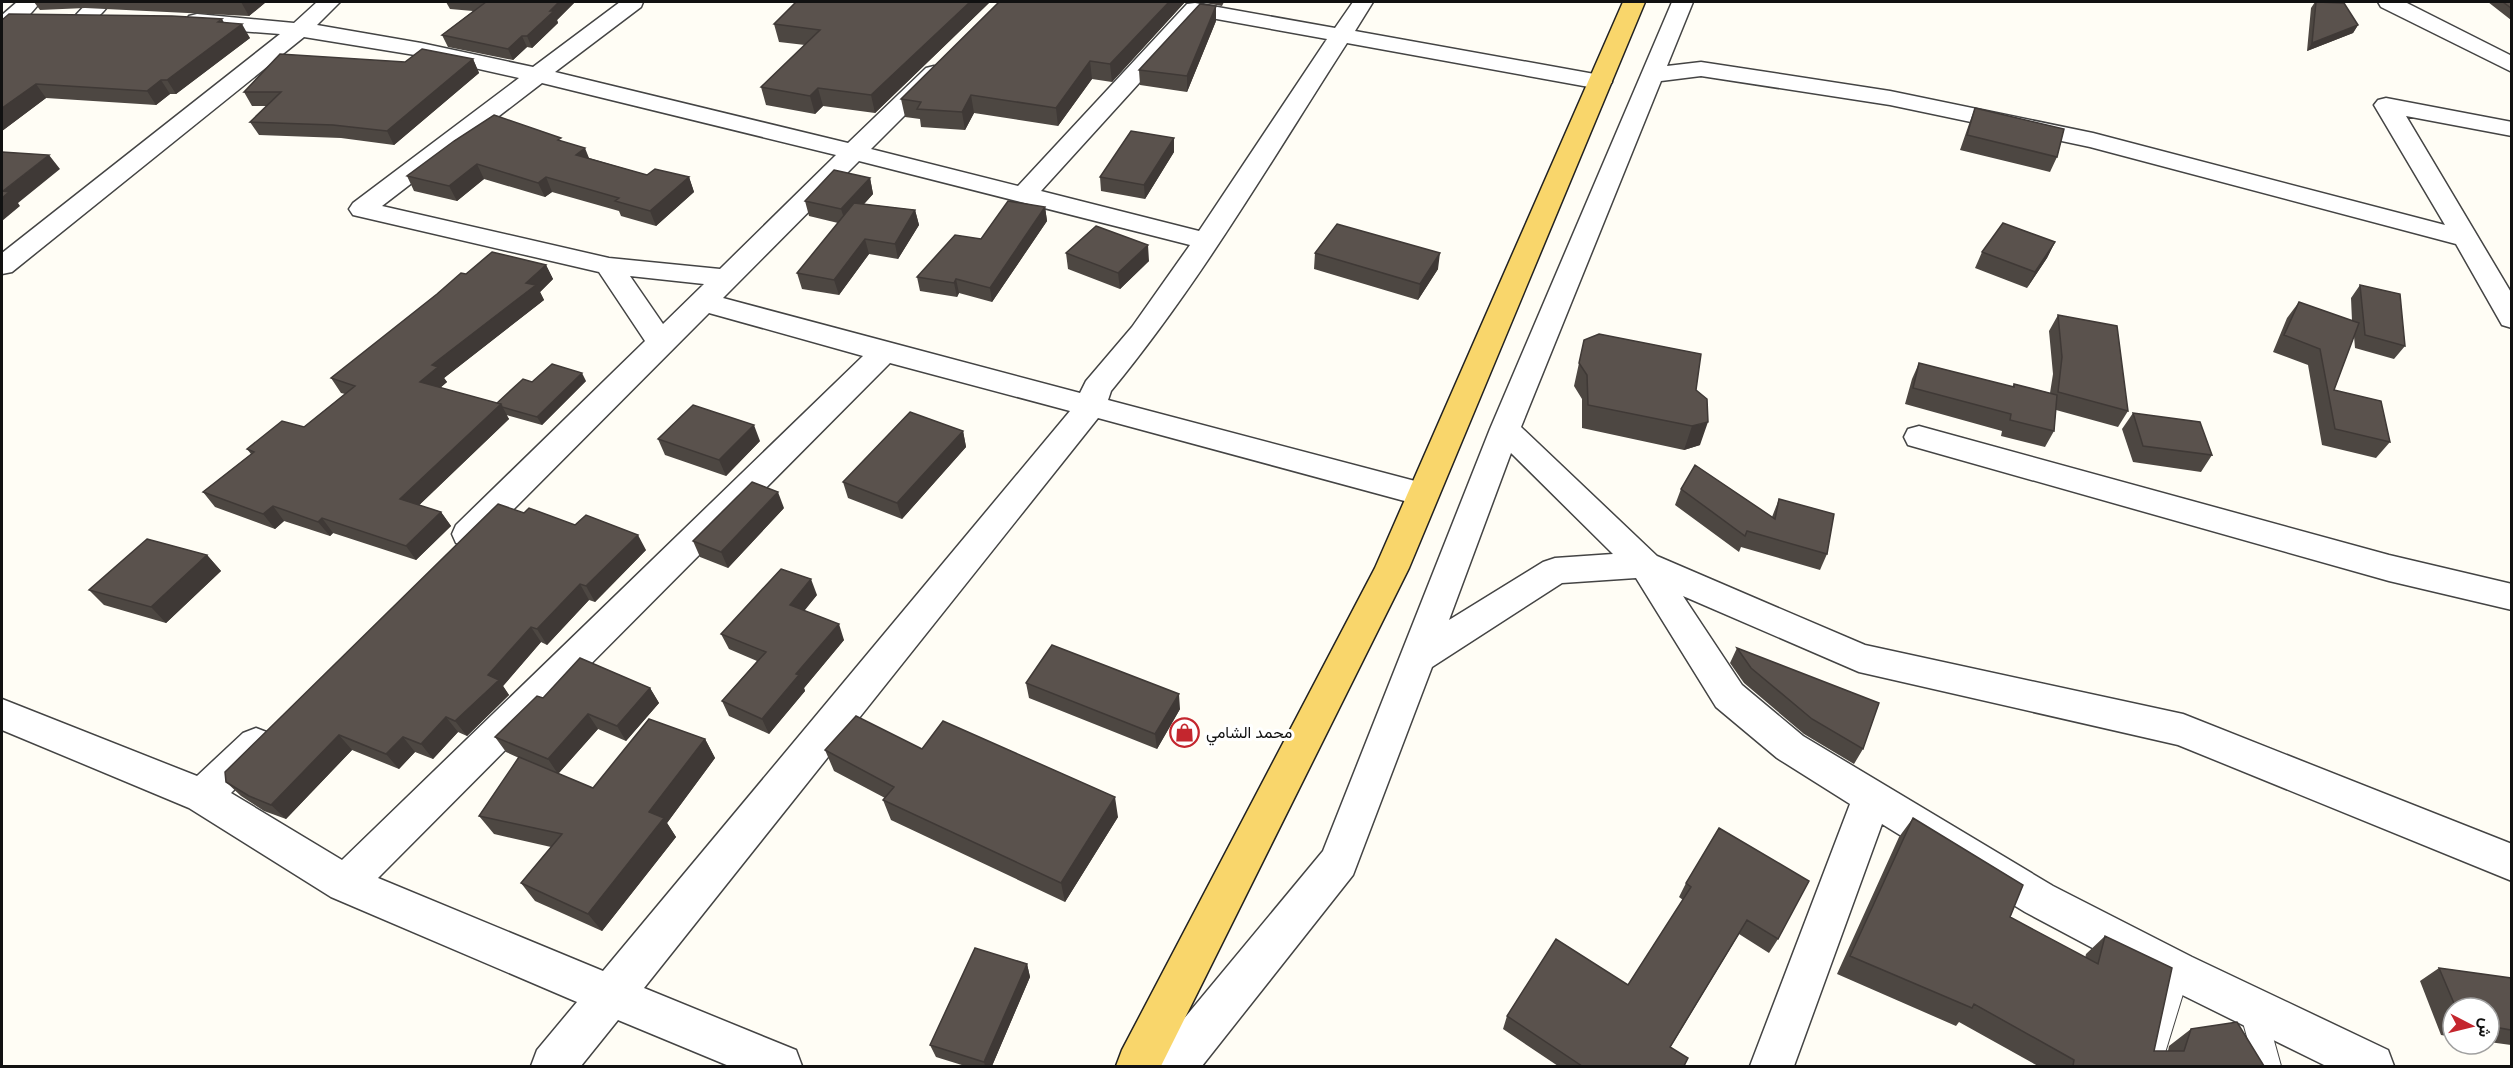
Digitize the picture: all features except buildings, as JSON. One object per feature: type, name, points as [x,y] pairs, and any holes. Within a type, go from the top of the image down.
[{"type":"main road","points":[[1138,1066],[1392,568],[1634,2]]},
{"type":"street","points":[[2,267],[300,29],[329,2]]},
{"type":"street","points":[[633,2],[363,208],[609,266],[727,278]]},
{"type":"street","points":[[553,1066],[1091,406],[1097,388],[1142,334],[1363,2]]},
{"type":"street","points":[[1174,1066],[1339,862],[1505,429],[1682,2]]},
{"type":"street","points":[[2390,2],[2511,65]]},
{"type":"street","points":[[1024,195],[1194,9],[1600,82]]},
{"type":"street","points":[[6,23],[64,11],[120,18]]},
{"type":"street","points":[[168,20],[300,29],[484,63],[855,152],[1206,241]]},
{"type":"street","points":[[449,553],[947,60]]},
{"type":"street","points":[[1651,75],[1701,69],[1890,98],[2093,141],[2466,239]]},
{"type":"street","points":[[2511,129],[2386,105],[2400,125],[2511,319]]},
{"type":"street","points":[[609,266],[661,343]]},
{"type":"street","points":[[703,302],[1423,494]]},
{"type":"street","points":[[345,884],[884,352]]},
{"type":"street","points":[[1505,429],[1645,565],[1730,696],[1790,747],[2039,899],[2177,971],[2372,1066]]},
{"type":"street","points":[[1919,437],[2389,568],[2511,597]]},
{"type":"street","points":[[1416,659],[1555,571],[1645,565],[1859,658],[2183,730],[2511,863]]},
{"type":"street","points":[[2,714],[203,796],[345,884],[780,1066]]},
{"type":"street","points":[[203,796],[280,720]]},
{"type":"street","points":[[1772,1066],[1872,797]]},
{"type":"lane","points":[[2148,1066],[2177,971]]},
{"type":"lane","points":[[2251,1006],[2268,1066]]},
{"type":"place","name":"محمد الشامي","points":[[1185,732]]}]
